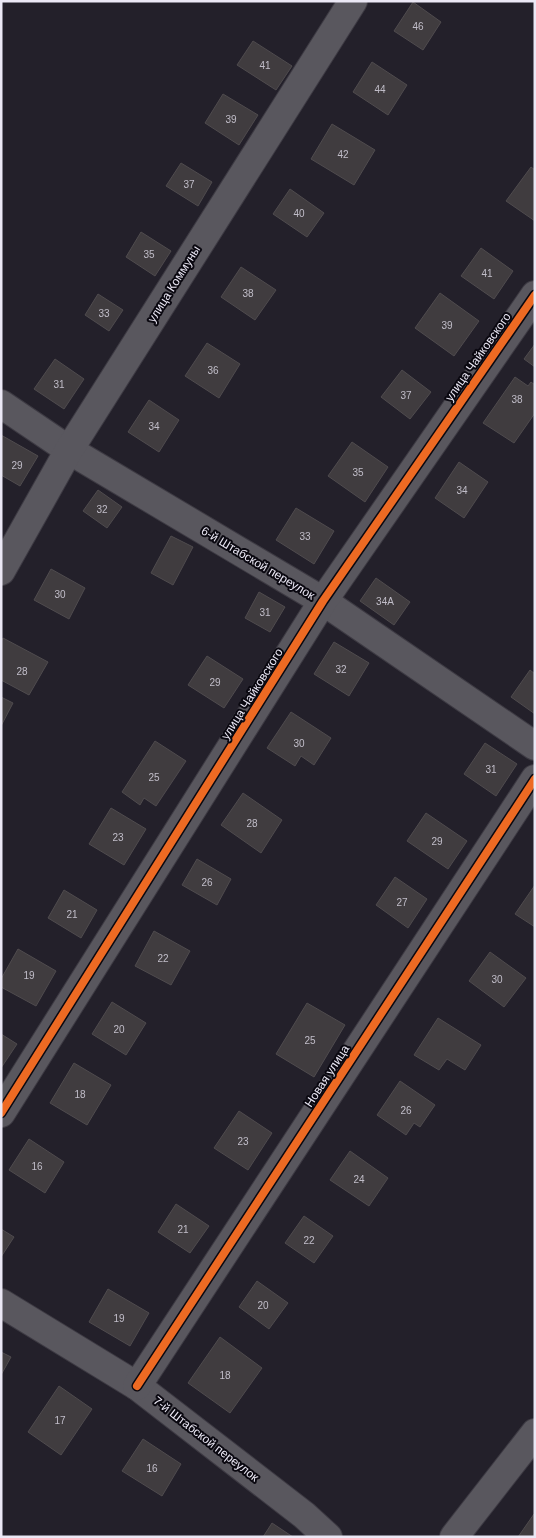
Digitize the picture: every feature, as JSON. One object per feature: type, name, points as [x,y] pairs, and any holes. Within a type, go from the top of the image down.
[{"type":"street","name":"улица Коммуны","points":[[1,571],[69,450],[353,1]]},
{"type":"street","name":"улица Чайковского","points":[[1,1113],[323,601],[535,295]]},
{"type":"street","name":"6-й Штабской переулок","points":[[1,404],[69,450],[323,601],[535,746]]},
{"type":"street","name":"Новая улица","points":[[137,1386],[535,779]]},
{"type":"street","name":"7-й Штабской переулок","points":[[1,1303],[137,1386],[304,1515],[328,1537]]},
{"type":"street","points":[[454,1537],[535,1433]]},
{"type":"building","points":[[413,2],[441,22],[423,50],[394,31]]},
{"type":"building","points":[[253,41],[292,66],[276,90],[237,65]]},
{"type":"building","points":[[372,62],[407,85],[388,115],[353,92]]},
{"type":"building","points":[[223,94],[258,115],[239,145],[205,123]]},
{"type":"building","points":[[332,124],[375,150],[354,185],[311,159]]},
{"type":"building","points":[[181,163],[212,182],[198,206],[166,186]]},
{"type":"building","points":[[531,167],[535,170],[535,221],[506,201]]},
{"type":"building","points":[[290,189],[324,213],[307,237],[273,214]]},
{"type":"building","points":[[141,232],[171,251],[155,276],[126,257]]},
{"type":"building","points":[[481,248],[513,271],[494,299],[461,276]]},
{"type":"building","points":[[241,267],[276,290],[255,320],[221,297]]},
{"type":"building","points":[[440,293],[479,321],[454,356],[415,328]]},
{"type":"building","points":[[98,294],[123,310],[109,331],[85,315]]},
{"type":"building","points":[[207,343],[240,364],[219,398],[185,376]]},
{"type":"building","points":[[535,344],[535,367],[524,359]]},
{"type":"building","points":[[55,359],[84,379],[64,409],[34,389]]},
{"type":"building","points":[[402,370],[431,392],[410,419],[381,397]]},
{"type":"building","points":[[515,377],[528,386],[531,382],[535,385],[535,413],[514,443],[483,423]]},
{"type":"building","points":[[149,400],[179,420],[159,452],[128,432]]},
{"type":"building","points":[[1,435],[38,456],[20,486],[1,475]]},
{"type":"building","points":[[352,442],[388,467],[365,502],[328,476]]},
{"type":"building","points":[[459,462],[488,482],[464,518],[435,498]]},
{"type":"building","points":[[98,490],[122,507],[107,528],[83,511]]},
{"type":"building","points":[[296,508],[334,531],[314,564],[276,540]]},
{"type":"building","points":[[171,536],[193,547],[173,585],[151,573]]},
{"type":"building","points":[[51,569],[85,588],[69,619],[34,600]]},
{"type":"building","points":[[376,578],[410,602],[394,625],[360,601]]},
{"type":"building","points":[[259,592],[285,607],[270,632],[245,618]]},
{"type":"building","points":[[3,638],[48,662],[29,695],[1,680],[1,642]]},
{"type":"building","points":[[334,642],[369,663],[349,696],[314,674]]},
{"type":"building","points":[[207,656],[243,679],[224,708],[188,685]]},
{"type":"building","points":[[530,670],[535,674],[535,714],[511,697]]},
{"type":"building","points":[[1,697],[13,703],[1,726]]},
{"type":"building","points":[[291,712],[331,738],[314,765],[301,756],[295,766],[267,748]]},
{"type":"building","points":[[155,741],[186,761],[156,806],[144,798],[140,805],[122,792]]},
{"type":"building","points":[[485,743],[517,764],[496,796],[464,774]]},
{"type":"building","points":[[243,793],[282,820],[261,853],[221,825]]},
{"type":"building","points":[[111,808],[146,829],[124,865],[89,844]]},
{"type":"building","points":[[426,813],[467,841],[448,869],[407,841]]},
{"type":"building","points":[[197,859],[231,879],[217,905],[182,885]]},
{"type":"building","points":[[395,877],[427,899],[408,928],[376,905]]},
{"type":"building","points":[[535,885],[535,927],[515,914]]},
{"type":"building","points":[[64,890],[97,910],[81,938],[48,918]]},
{"type":"building","points":[[154,931],[190,951],[171,985],[135,966]]},
{"type":"building","points":[[18,949],[56,971],[36,1006],[1,987],[1,979]]},
{"type":"building","points":[[490,952],[526,978],[504,1007],[469,981]]},
{"type":"building","points":[[112,1002],[146,1023],[126,1055],[92,1034]]},
{"type":"building","points":[[307,1003],[345,1025],[314,1077],[276,1054]]},
{"type":"building","points":[[438,1018],[481,1045],[465,1070],[447,1059],[439,1070],[414,1055]]},
{"type":"building","points":[[1,1034],[17,1044],[1,1068]]},
{"type":"building","points":[[74,1063],[111,1085],[87,1125],[50,1103]]},
{"type":"building","points":[[400,1081],[435,1105],[420,1127],[414,1123],[406,1135],[377,1115]]},
{"type":"building","points":[[239,1111],[272,1133],[248,1170],[214,1148]]},
{"type":"building","points":[[29,1139],[64,1162],[45,1193],[9,1170]]},
{"type":"building","points":[[350,1151],[388,1178],[369,1206],[330,1180]]},
{"type":"building","points":[[176,1204],[209,1226],[190,1253],[158,1232]]},
{"type":"building","points":[[304,1216],[333,1236],[314,1263],[285,1243]]},
{"type":"building","points":[[1,1229],[14,1237],[1,1257]]},
{"type":"building","points":[[257,1281],[288,1303],[269,1329],[239,1307]]},
{"type":"building","points":[[108,1289],[149,1313],[130,1346],[89,1322]]},
{"type":"building","points":[[220,1337],[262,1368],[230,1413],[188,1383]]},
{"type":"building","points":[[1,1352],[11,1357],[1,1375]]},
{"type":"building","points":[[59,1386],[92,1409],[61,1455],[28,1432]]},
{"type":"building","points":[[143,1439],[181,1464],[162,1496],[122,1471]]},
{"type":"building","points":[[534,1514],[535,1537],[518,1537]]},
{"type":"building","points":[[272,1523],[293,1537],[263,1537]]},
{"type":"cycle path","points":[[1,1113],[323,601],[535,295]]},
{"type":"cycle path","points":[[137,1386],[535,779]]}]
